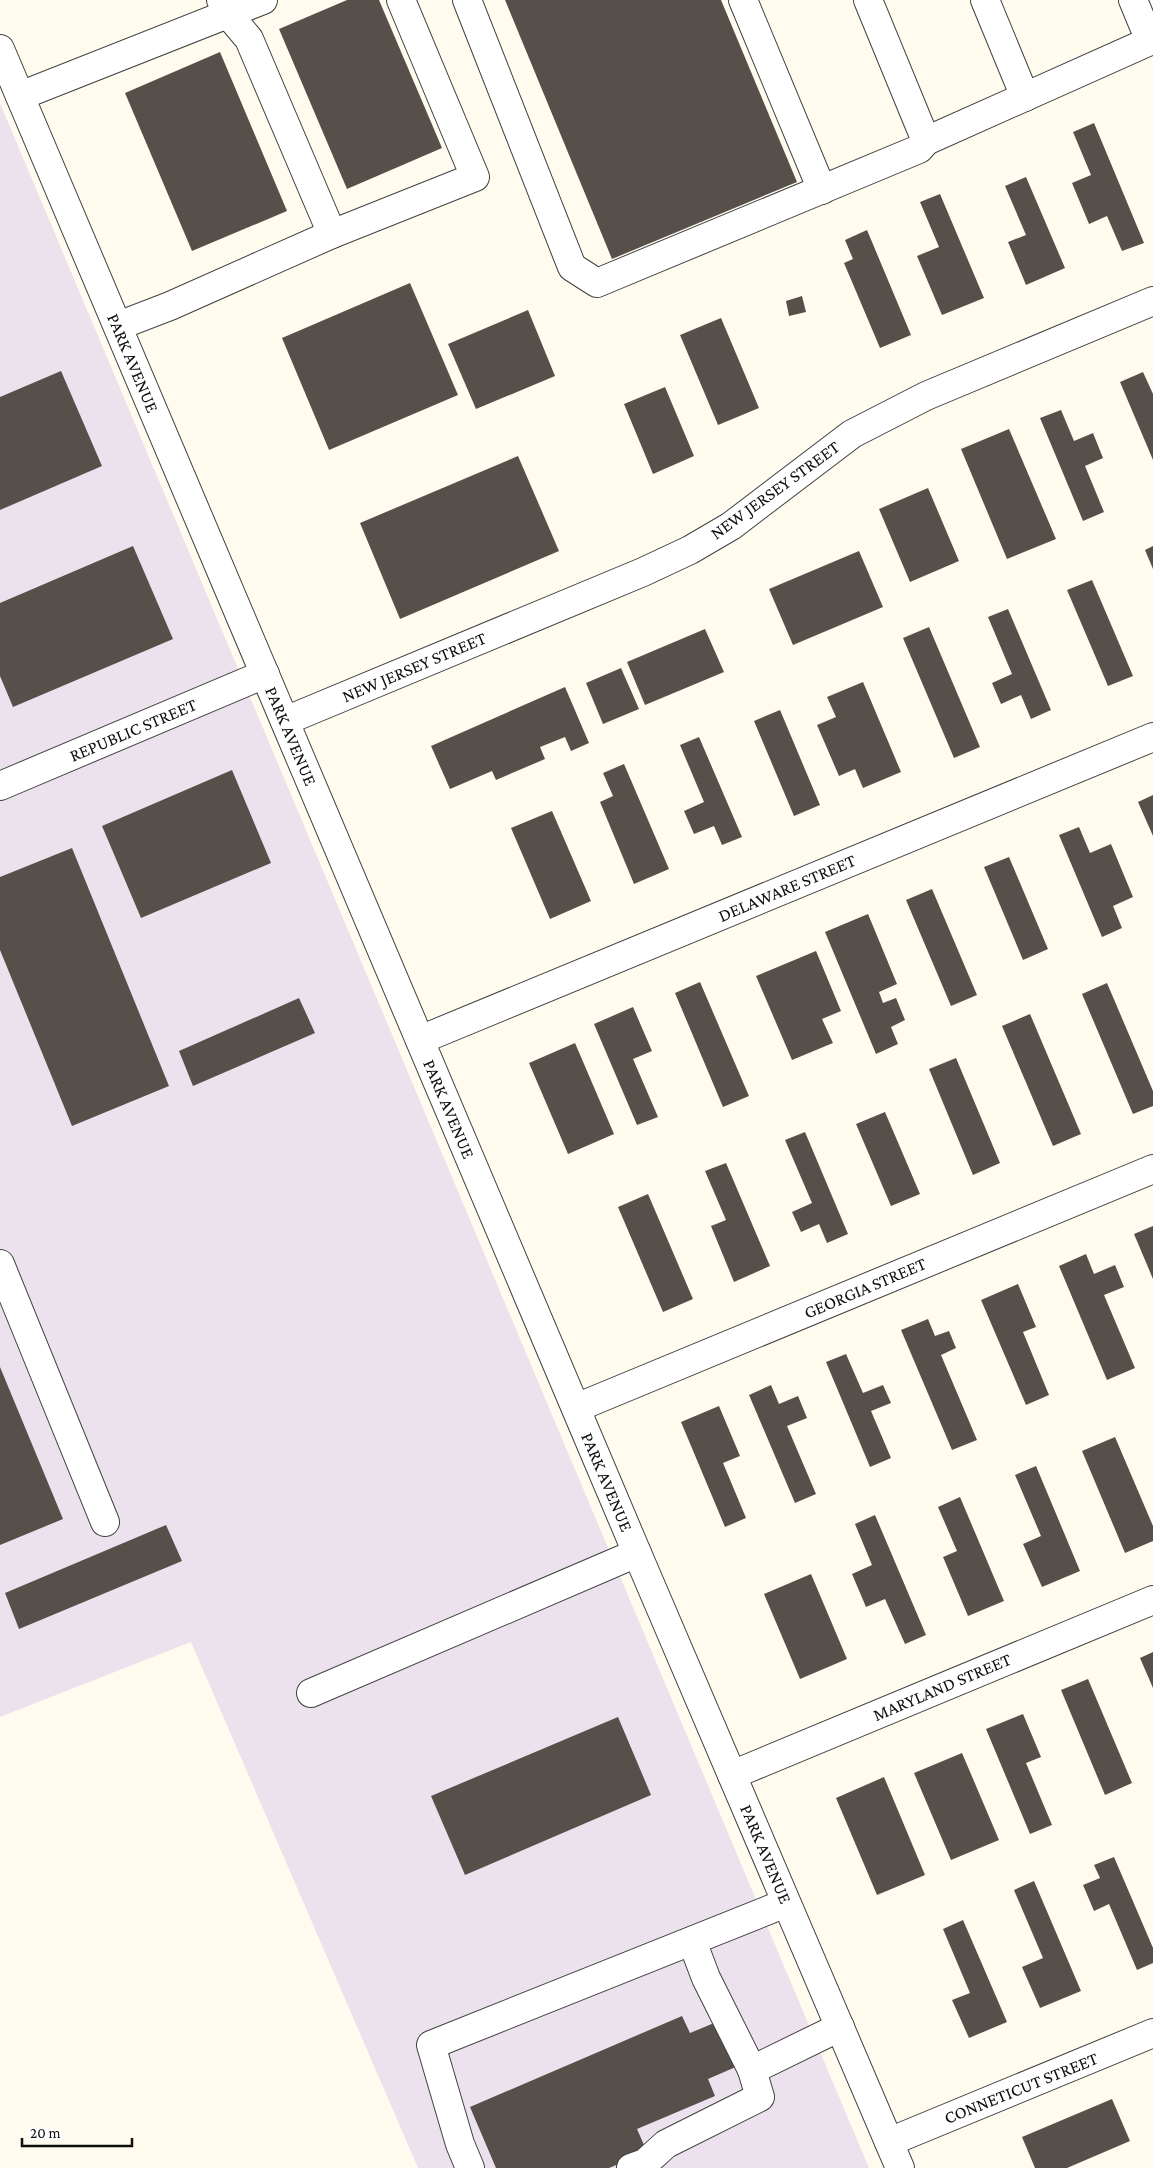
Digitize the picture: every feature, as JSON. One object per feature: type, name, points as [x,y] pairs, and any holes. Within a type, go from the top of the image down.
[{"type":"street","points":[[20,96],[224,7],[263,0]]},
{"type":"street","points":[[118,326],[170,306],[332,234],[475,177],[401,0]]},
{"type":"street","points":[[467,0],[572,267],[598,283],[920,149],[926,142],[1150,41],[1133,0]]},
{"type":"street","points":[[743,0],[822,190]]},
{"type":"street","points":[[868,0],[926,142]]},
{"type":"street","points":[[985,0],[1025,97]]},
{"type":"street","points":[[224,7],[249,39],[332,234]]},
{"type":"street","name":"PARK AVENUE","points":[[0,49],[637,1553],[900,2168]]},
{"type":"street","name":"NEW JERSEY STREET","points":[[285,721],[643,572],[690,550],[731,526],[852,434],[888,413],[1153,301]]},
{"type":"street","name":"REPUBLIC STREET","points":[[0,786],[265,674]]},
{"type":"street","name":"DELAWARE STREET","points":[[420,1040],[1153,736]]},
{"type":"street","name":"GEORGIA STREET","points":[[576,1408],[1153,1169]]},
{"type":"street","points":[[0,1264],[105,1522]]},
{"type":"street","points":[[311,1693],[637,1553]]},
{"type":"street","name":"MARYLAND STREET","points":[[732,1775],[1153,1600]]},
{"type":"street","points":[[470,2168],[460,2144],[431,2045],[786,1903]]},
{"type":"street","points":[[631,2168],[645,2162],[666,2144],[760,2097],[752,2070],[706,1978],[692,1940]]},
{"type":"street","points":[[752,2070],[840,2028]]},
{"type":"street","name":"CONNETICUT STREET","points":[[888,2142],[1153,2033]]},
{"type":"shaded area","points":[[0,103],[869,2168],[418,2168],[191,1642],[0,1717]]},
{"type":"building","points":[[347,0],[379,0],[442,148],[347,189],[279,29]]},
{"type":"building","points":[[505,0],[721,0],[797,182],[612,259]]},
{"type":"building","points":[[220,52],[287,211],[192,251],[125,93]]},
{"type":"building","points":[[1094,123],[1144,243],[1122,251],[1107,216],[1089,224],[1072,183],[1091,175],[1073,132]]},
{"type":"building","points":[[1026,177],[1065,268],[1026,285],[1008,242],[1026,235],[1005,186]]},
{"type":"building","points":[[940,194],[984,298],[942,315],[917,256],[939,247],[920,202]]},
{"type":"building","points":[[867,230],[911,335],[880,348],[844,263],[853,259],[845,240]]},
{"type":"building","points":[[410,283],[458,395],[329,450],[282,338]]},
{"type":"building","points":[[802,296],[806,312],[789,316],[786,301]]},
{"type":"building","points":[[528,310],[555,376],[476,409],[448,344]]},
{"type":"building","points":[[721,318],[759,408],[718,425],[680,335]]},
{"type":"building","points":[[61,371],[102,466],[0,510],[0,397]]},
{"type":"building","points":[[1143,372],[1153,394],[1153,460],[1120,382]]},
{"type":"building","points":[[665,387],[694,456],[653,474],[624,404]]},
{"type":"building","points":[[1061,410],[1074,441],[1093,433],[1103,458],[1085,466],[1104,512],[1083,521],[1040,418]]},
{"type":"building","points":[[1009,429],[1056,539],[1007,559],[961,449]]},
{"type":"building","points":[[518,456],[559,551],[400,619],[360,523]]},
{"type":"building","points":[[928,488],[959,561],[910,582],[879,509]]},
{"type":"building","points":[[133,546],[173,639],[13,707],[0,676],[0,603]]},
{"type":"building","points":[[1153,546],[1153,569],[1145,550]]},
{"type":"building","points":[[859,551],[883,607],[793,645],[769,589]]},
{"type":"building","points":[[1092,580],[1133,676],[1108,686],[1067,590]]},
{"type":"building","points":[[1008,609],[1051,710],[1031,719],[1021,695],[1001,704],[992,683],[1012,674],[988,617]]},
{"type":"building","points":[[929,627],[980,747],[954,758],[903,638]]},
{"type":"building","points":[[705,629],[724,672],[645,705],[627,662]]},
{"type":"building","points":[[621,668],[639,709],[603,724],[586,683]]},
{"type":"building","points":[[863,682],[901,772],[863,788],[855,769],[839,776],[817,725],[836,717],[827,697]]},
{"type":"building","points":[[565,687],[589,743],[571,751],[565,737],[540,747],[545,759],[496,780],[492,771],[450,789],[431,746]]},
{"type":"building","points":[[780,710],[820,805],[794,816],[754,721]]},
{"type":"building","points":[[699,737],[742,837],[722,845],[714,826],[694,834],[684,811],[704,802],[680,745]]},
{"type":"building","points":[[624,764],[669,869],[634,884],[600,802],[613,796],[603,773]]},
{"type":"building","points":[[232,770],[271,863],[141,918],[102,826]]},
{"type":"building","points":[[1153,795],[1153,836],[1138,802]]},
{"type":"building","points":[[552,811],[591,901],[550,919],[511,828]]},
{"type":"building","points":[[1079,827],[1090,853],[1111,844],[1133,897],[1113,906],[1122,928],[1102,937],[1059,835]]},
{"type":"building","points":[[72,848],[169,1086],[72,1126],[0,950],[0,877]]},
{"type":"building","points":[[1009,857],[1048,949],[1023,960],[984,867]]},
{"type":"building","points":[[932,889],[977,995],[951,1006],[906,900]]},
{"type":"building","points":[[868,914],[897,984],[879,992],[883,1003],[896,998],[905,1020],[891,1027],[898,1044],[876,1054],[825,932]]},
{"type":"building","points":[[816,951],[841,1011],[822,1019],[833,1043],[792,1060],[756,976]]},
{"type":"building","points":[[700,982],[749,1096],[723,1107],[675,993]]},
{"type":"building","points":[[1107,983],[1153,1091],[1153,1106],[1133,1114],[1082,994]]},
{"type":"building","points":[[299,998],[315,1033],[193,1086],[179,1051]]},
{"type":"building","points":[[633,1007],[652,1051],[633,1059],[658,1117],[637,1125],[594,1024]]},
{"type":"building","points":[[1030,1014],[1081,1134],[1053,1146],[1002,1026]]},
{"type":"building","points":[[575,1043],[614,1134],[568,1154],[529,1063]]},
{"type":"building","points":[[956,1058],[1000,1163],[973,1175],[929,1069]]},
{"type":"building","points":[[885,1112],[920,1194],[891,1206],[856,1124]]},
{"type":"building","points":[[805,1132],[848,1234],[827,1243],[819,1224],[801,1232],[792,1212],[812,1203],[785,1140]]},
{"type":"building","points":[[726,1163],[770,1266],[734,1282],[711,1226],[726,1220],[705,1171]]},
{"type":"building","points":[[648,1194],[693,1299],[663,1312],[618,1207]]},
{"type":"building","points":[[1153,1226],[1153,1279],[1134,1234]]},
{"type":"building","points":[[1086,1254],[1094,1274],[1115,1265],[1124,1287],[1104,1295],[1135,1368],[1107,1380],[1059,1266]]},
{"type":"building","points":[[1018,1284],[1036,1327],[1023,1332],[1049,1395],[1026,1405],[981,1300]]},
{"type":"building","points":[[928,1319],[935,1336],[949,1331],[956,1348],[941,1355],[977,1440],[952,1450],[901,1330]]},
{"type":"building","points":[[846,1354],[863,1393],[883,1385],[891,1403],[871,1411],[891,1458],[870,1467],[826,1362]]},
{"type":"building","points":[[0,1367],[63,1519],[0,1545]]},
{"type":"building","points":[[771,1385],[779,1404],[798,1396],[807,1418],[787,1426],[816,1494],[795,1503],[749,1395]]},
{"type":"building","points":[[719,1406],[740,1456],[723,1463],[746,1518],[725,1527],[681,1422]]},
{"type":"building","points":[[1115,1437],[1153,1526],[1153,1541],[1125,1553],[1082,1451]]},
{"type":"building","points":[[1036,1466],[1080,1571],[1042,1587],[1023,1544],[1041,1536],[1015,1475]]},
{"type":"building","points":[[960,1497],[1004,1601],[968,1616],[943,1557],[957,1551],[938,1507]]},
{"type":"building","points":[[875,1515],[926,1635],[905,1644],[885,1599],[866,1607],[852,1574],[872,1565],[855,1524]]},
{"type":"building","points":[[166,1525],[182,1561],[19,1629],[5,1593]]},
{"type":"building","points":[[811,1574],[847,1659],[800,1679],[764,1594]]},
{"type":"building","points":[[1153,1652],[1153,1688],[1140,1658]]},
{"type":"building","points":[[1088,1679],[1132,1783],[1105,1795],[1061,1690]]},
{"type":"building","points":[[1023,1714],[1041,1757],[1026,1763],[1052,1825],[1030,1834],[986,1729]]},
{"type":"building","points":[[618,1717],[651,1795],[465,1875],[431,1796]]},
{"type":"building","points":[[962,1753],[999,1840],[951,1860],[914,1773]]},
{"type":"building","points":[[884,1777],[925,1875],[877,1895],[836,1798]]},
{"type":"building","points":[[1114,1857],[1153,1948],[1153,1963],[1137,1970],[1109,1904],[1094,1911],[1083,1885],[1100,1878],[1094,1865]]},
{"type":"building","points":[[1034,1881],[1081,1991],[1040,2008],[1022,1967],[1043,1958],[1014,1890]]},
{"type":"building","points":[[963,1920],[1007,2022],[969,2038],[952,2000],[970,1993],[943,1929]]},
{"type":"building","points":[[682,2016],[690,2033],[719,2021],[738,2066],[708,2079],[715,2096],[637,2129],[647,2152],[609,2168],[496,2168],[470,2107]]},
{"type":"building","points":[[1112,2099],[1130,2141],[1067,2168],[1035,2168],[1022,2137]]}]
